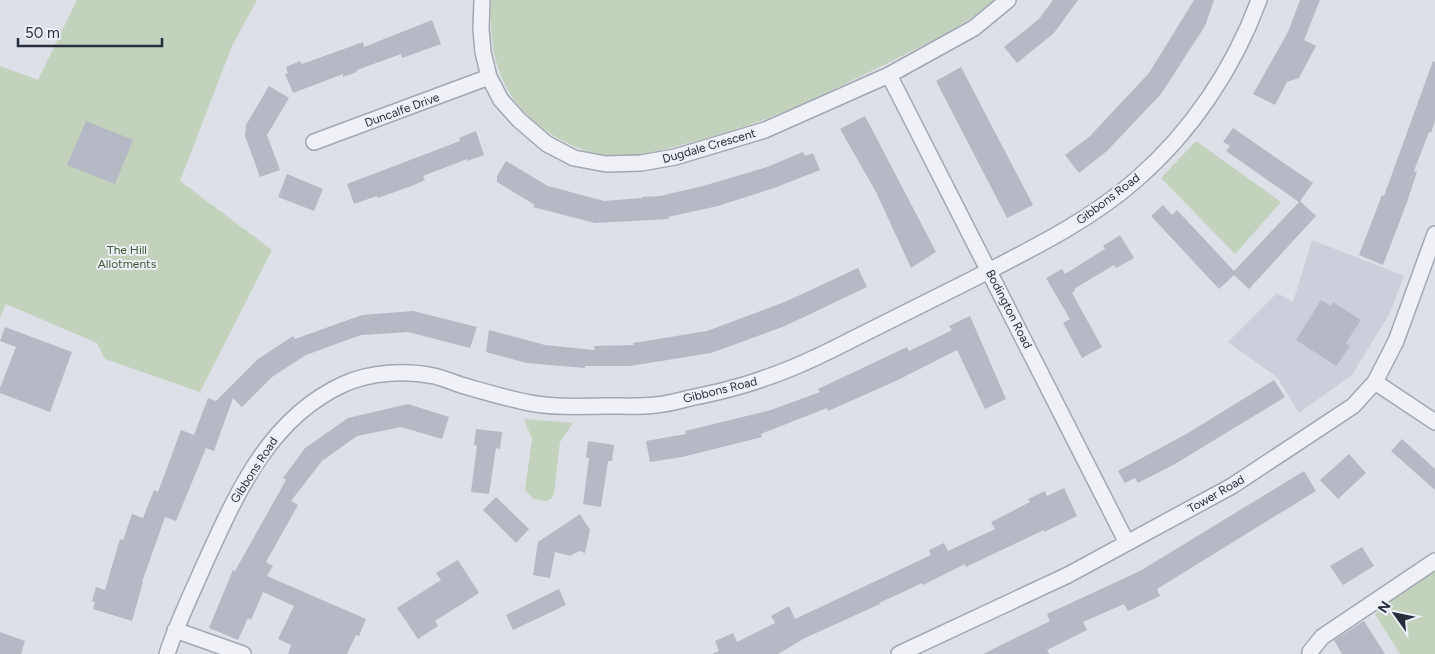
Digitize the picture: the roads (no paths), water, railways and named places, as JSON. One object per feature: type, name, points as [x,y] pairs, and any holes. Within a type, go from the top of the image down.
[{"type":"street","name":"Dugdale Crescent","points":[[482,0],[481,29],[483,52],[489,77],[501,100],[519,120],[547,144],[574,158],[606,164],[641,163],[674,157],[765,130],[889,75],[974,28],[1008,0]]},
{"type":"street","name":"Gibbons Road","points":[[167,654],[175,630],[234,501],[262,454],[285,425],[327,392],[349,382],[373,375],[408,374],[433,376],[495,395],[539,404],[655,406],[706,395],[764,379],[803,363],[989,270],[1091,215],[1116,197],[1150,167],[1184,130],[1224,74],[1243,38],[1259,0]]},
{"type":"street","name":"Bodington Road","points":[[889,75],[1127,544]]},
{"type":"street","name":"Duncalfe Drive","points":[[314,142],[489,77]]},
{"type":"street","name":"Tower Road","points":[[899,654],[1058,579],[1127,544],[1232,486],[1353,406],[1375,382],[1396,341],[1435,234]]},
{"type":"street","points":[[1375,382],[1435,422]]},
{"type":"street","points":[[1311,654],[1310,652],[1322,637],[1435,561]]},
{"type":"street","points":[[175,630],[243,654]]},
{"type":"park label","name":"The Hill Allotments","points":[[127,257]]}]
